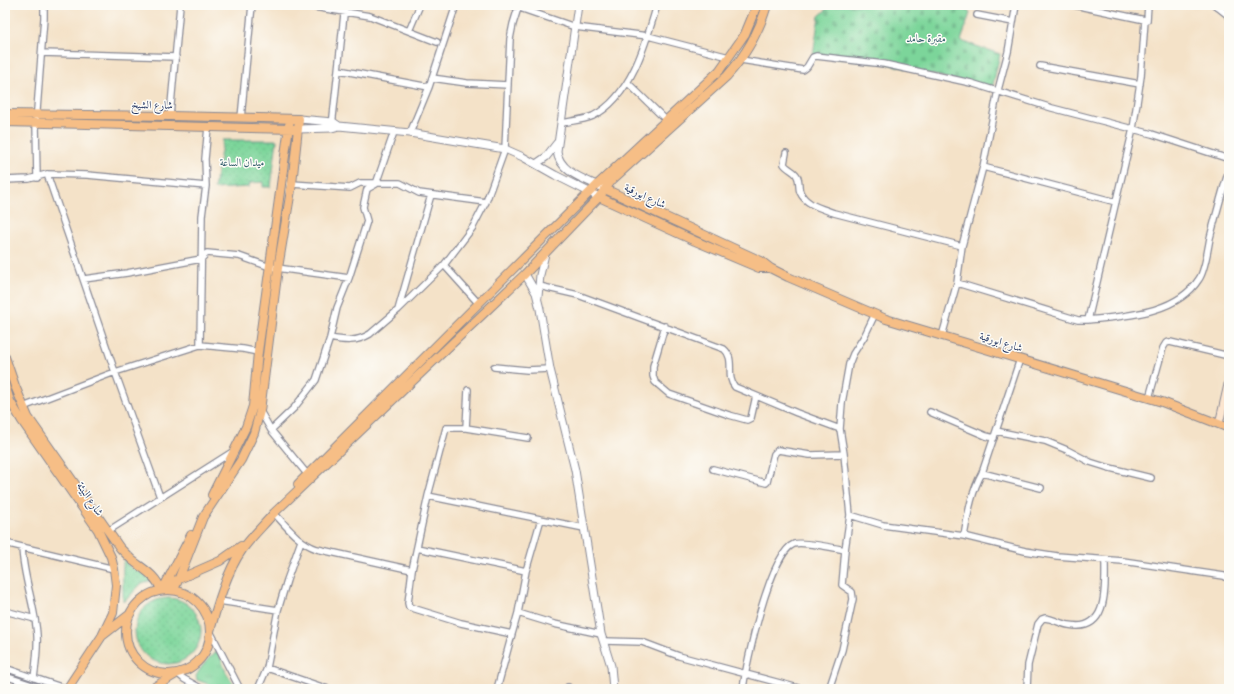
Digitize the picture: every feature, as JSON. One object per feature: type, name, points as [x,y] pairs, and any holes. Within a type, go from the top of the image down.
[{"type":"main road","points":[[151,689],[177,673],[188,669],[197,662],[204,653],[209,642],[210,631],[219,601],[242,549],[274,513],[545,254],[599,197],[601,187],[666,120],[719,71],[745,34],[757,5]]},
{"type":"main road","points":[[166,590],[179,578],[220,561],[236,551],[307,474],[591,192],[612,180],[727,76],[741,60],[758,32],[767,5]]},
{"type":"main road","name":"شارع الشيخ","points":[[5,114],[37,118],[208,127],[298,129]]},
{"type":"main road","name":"شارع الشيخ","points":[[5,122],[37,118],[170,116],[299,119]]},
{"type":"main road","points":[[179,578],[203,517],[241,460],[254,432],[260,411],[290,119]]},
{"type":"main road","points":[[166,590],[246,427],[253,406],[258,352],[292,184],[299,119]]},
{"type":"main road","name":"شارع ابورقية","points":[[601,187],[761,261],[770,268],[886,319],[1149,398],[1229,428]]},
{"type":"main road","name":"شارع ابورقية","points":[[599,197],[695,241],[759,268],[770,268]]},
{"type":"main road","points":[[518,265],[525,274]]},
{"type":"main road","name":"شارع البيئة","points":[[5,357],[28,417],[120,548],[155,578],[166,590]]},
{"type":"main road","points":[[1219,424],[1229,380]]},
{"type":"main road","name":"شارع البيئة","points":[[5,385],[8,400],[98,530],[111,557],[116,585],[115,604],[102,636]]},
{"type":"main road","points":[[67,689],[102,636],[126,621],[138,602],[145,596],[166,590],[185,593],[195,599],[203,608],[208,619],[210,631]]},
{"type":"main road","points":[[115,604],[126,621],[128,645],[133,656],[142,665],[152,671],[164,674],[177,673]]},
{"type":"street","points":[[37,178],[37,118],[44,5]]},
{"type":"street","points":[[170,116],[180,5]]},
{"type":"street","points":[[241,118],[252,5]]},
{"type":"street","points":[[301,5],[370,16],[437,42]]},
{"type":"street","points":[[335,125],[345,5]]},
{"type":"street","points":[[409,31],[420,5]]},
{"type":"street","points":[[410,133],[429,87],[456,5]]},
{"type":"street","points":[[511,5],[575,27],[648,36],[729,57]]},
{"type":"street","name":"شارع ابورقية","points":[[578,5],[557,157],[564,168],[601,187]]},
{"type":"street","points":[[561,123],[592,116],[614,101],[628,83],[648,36],[657,5]]},
{"type":"street","points":[[942,336],[957,283],[962,246],[983,167],[998,90],[1008,52],[1016,5]]},
{"type":"street","points":[[1074,5],[1145,20]]},
{"type":"street","points":[[1088,320],[1133,129],[1140,84],[1145,20],[1147,20],[1148,5]]},
{"type":"street","points":[[1215,5],[1229,16]]},
{"type":"street","points":[[330,338],[348,341],[366,337],[398,310],[444,265],[473,227],[486,202],[505,149],[510,39],[518,8]]},
{"type":"street","points":[[977,15],[1013,22]]},
{"type":"street","points":[[42,53],[176,57]]},
{"type":"street","points":[[741,60],[803,70],[807,67],[814,56],[870,62],[940,75],[998,90],[1052,108],[1133,129],[1229,159]]},
{"type":"street","points":[[1040,66],[1140,84]]},
{"type":"street","points":[[339,70],[429,87]]},
{"type":"street","points":[[432,78],[467,83],[508,85]]},
{"type":"street","points":[[628,83],[666,120]]},
{"type":"street","points":[[299,119],[335,125]]},
{"type":"street","points":[[298,129],[335,125]]},
{"type":"street","name":"شارع ابورقية","points":[[335,125],[410,133],[505,149],[599,197]]},
{"type":"street","points":[[200,345],[202,216],[206,186],[205,159],[208,127]]},
{"type":"street","points":[[271,430],[294,408],[316,380],[330,338],[337,308],[349,278],[367,221],[363,207],[367,189],[376,184],[394,132]]},
{"type":"street","points":[[536,164],[546,157],[558,142]]},
{"type":"street","points":[[786,153],[784,164],[798,177],[799,188],[803,196],[814,205],[834,213],[910,234],[962,246]]},
{"type":"street","points":[[983,167],[1116,202]]},
{"type":"street","points":[[957,283],[1078,320],[1118,317],[1163,307],[1190,292],[1200,278],[1213,224],[1229,170]]},
{"type":"street","points":[[5,180],[37,178],[47,174],[87,175],[206,186]]},
{"type":"street","points":[[47,174],[160,497]]},
{"type":"street","points":[[292,184],[350,188],[360,182],[400,184],[419,193],[486,202]]},
{"type":"street","points":[[398,310],[431,195]]},
{"type":"street","points":[[84,279],[127,274],[201,258],[207,252],[239,256],[274,267],[349,278]]},
{"type":"street","points":[[545,254],[538,286],[538,301],[550,369],[575,470],[602,638],[611,666],[613,689]]},
{"type":"street","points":[[444,265],[479,304]]},
{"type":"street","points":[[525,274],[538,301]]},
{"type":"street","points":[[538,286],[578,295],[724,349],[730,355],[732,384],[756,396],[840,429]]},
{"type":"street","points":[[829,689],[842,650],[853,599],[852,592],[842,585],[850,515],[840,429],[844,390],[849,364],[853,354],[875,314]]},
{"type":"street","points":[[665,326],[653,362],[652,371],[655,382],[660,388],[669,394],[747,420],[751,418],[756,396]]},
{"type":"street","points":[[1149,398],[1163,348],[1166,344],[1170,342],[1229,356]]},
{"type":"street","points":[[23,407],[115,372],[200,345],[258,352]]},
{"type":"street","points":[[964,536],[971,499],[976,484],[982,473],[1020,359]]},
{"type":"street","points":[[494,367],[527,370],[550,369]]},
{"type":"street","points":[[466,428],[468,390]]},
{"type":"street","points":[[260,411],[271,430],[307,474]]},
{"type":"street","points":[[930,412],[994,438]]},
{"type":"street","points":[[512,634],[461,623],[409,607],[408,603],[412,570],[428,496],[445,429],[466,428],[528,438]]},
{"type":"street","points":[[996,431],[1045,441],[1095,464],[1152,478]]},
{"type":"street","points":[[108,531],[234,450]]},
{"type":"street","points":[[713,469],[766,483],[774,454],[778,450],[810,455],[844,454]]},
{"type":"street","points":[[982,473],[1041,488]]},
{"type":"street","points":[[428,496],[584,528]]},
{"type":"street","points":[[274,513],[301,541],[316,550],[412,570]]},
{"type":"street","points":[[850,515],[883,525],[964,536],[1025,551],[1056,556],[1123,561],[1224,576],[1229,579]]},
{"type":"street","points":[[497,689],[518,613],[526,571],[542,519]]},
{"type":"street","points":[[258,689],[267,668],[278,610],[301,541]]},
{"type":"street","points":[[5,543],[114,569]]},
{"type":"street","points":[[743,689],[756,628],[769,584],[781,558],[794,543],[845,550]]},
{"type":"street","points":[[22,546],[22,561],[35,618],[37,634],[38,654],[34,678]]},
{"type":"street","points":[[417,548],[526,571]]},
{"type":"street","points":[[1027,689],[1028,665],[1038,624],[1045,618],[1069,626],[1082,626],[1094,621],[1099,615],[1104,595],[1105,560]]},
{"type":"street","points":[[219,601],[278,610]]},
{"type":"street","points":[[5,611],[35,618]]},
{"type":"street","points":[[518,613],[602,638],[642,642],[679,656],[802,689]]},
{"type":"street","points":[[210,631],[240,689]]},
{"type":"street","points":[[5,668],[67,689]]},
{"type":"street","points":[[267,668],[328,689]]},
{"type":"street","points":[[177,673],[184,679],[202,689]]},
{"type":"street","points":[[5,676],[44,689]]},
{"type":"green space","name":"مقبرة حامد","points":[[828,5],[965,5],[965,9],[970,13],[961,41],[1000,54],[992,89],[888,64],[813,55],[819,16],[825,11]]},
{"type":"green space","name":"ميدان الساعة","points":[[223,140],[277,140],[271,187],[263,187],[263,182],[250,183],[249,187],[214,189]]},
{"type":"green space","points":[[124,559],[130,567],[151,578],[150,581],[140,585],[125,601],[123,601],[123,561]]},
{"type":"green space","points":[[162,598],[174,598],[186,603],[196,613],[201,625],[199,644],[186,659],[174,664],[162,664],[150,659],[140,649],[135,637],[135,625],[140,613],[150,603]]},
{"type":"green space","points":[[218,651],[226,672],[237,689],[223,689],[197,680],[196,676],[203,665]]}]
